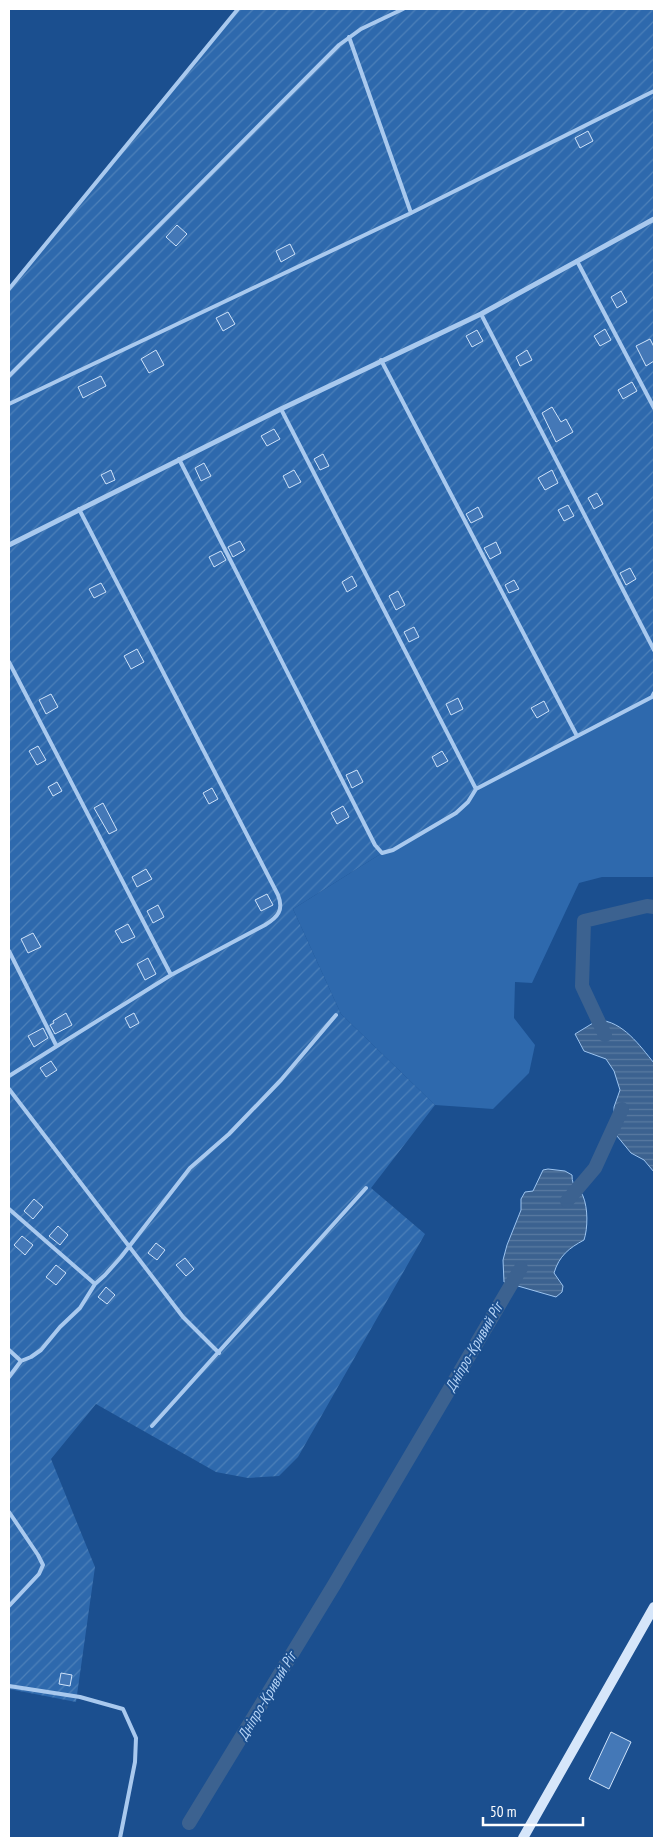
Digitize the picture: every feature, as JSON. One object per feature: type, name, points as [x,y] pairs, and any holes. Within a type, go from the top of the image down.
[{"type":"main road","points":[[523,1838],[654,1607]]},
{"type":"street","points":[[9,545],[381,360],[481,314],[654,219]]},
{"type":"lane","points":[[9,289],[238,9]]},
{"type":"lane","points":[[9,376],[348,37],[403,9]]},
{"type":"lane","points":[[348,37],[411,213]]},
{"type":"lane","points":[[9,404],[411,213],[654,90]]},
{"type":"lane","points":[[577,261],[654,408]]},
{"type":"lane","points":[[481,314],[654,650]]},
{"type":"lane","points":[[381,360],[577,736]]},
{"type":"lane","points":[[281,409],[476,789]]},
{"type":"lane","points":[[179,459],[378,850],[382,853],[393,850],[456,813],[468,802],[476,789],[652,697],[654,693]]},
{"type":"lane","points":[[9,1076],[171,975],[270,922],[280,912],[281,902],[79,509]]},
{"type":"lane","points":[[9,662],[171,975]]},
{"type":"lane","points":[[9,951],[56,1045]]},
{"type":"lane","points":[[9,1377],[22,1361],[40,1350],[80,1308],[95,1284],[129,1247],[190,1168],[229,1134],[281,1080],[336,1015]]},
{"type":"lane","points":[[9,1090],[183,1316],[219,1353]]},
{"type":"lane","points":[[152,1426],[366,1188]]},
{"type":"lane","points":[[9,1209],[95,1284]]},
{"type":"lane","points":[[9,1350],[22,1361]]},
{"type":"lane","points":[[9,1512],[43,1565],[39,1574],[9,1606]]},
{"type":"lane","points":[[9,1686],[80,1696],[123,1710],[136,1738],[135,1762],[120,1838]]},
{"type":"shaded area","points":[[236,9],[654,9],[654,696],[476,789],[468,802],[456,813],[393,850],[382,853],[293,909],[341,1014],[435,1105],[371,1188],[425,1234],[298,1457],[279,1476],[248,1478],[216,1472],[96,1404],[51,1459],[95,1567],[76,1702],[9,1689],[9,287]]},
{"type":"shaded area","points":[[654,696],[654,877],[602,877],[579,883],[532,983],[515,982],[514,1018],[535,1045],[529,1073],[493,1109],[435,1105],[341,1014],[293,909],[382,853],[476,789]]},
{"type":"shaded area","points":[[598,1020],[607,1021],[630,1035],[654,1063],[654,1172],[644,1160],[631,1153],[617,1136],[614,1125],[614,1107],[620,1090],[614,1071],[606,1059],[584,1051],[575,1034]]},
{"type":"shaded area","points":[[543,1170],[565,1171],[572,1175],[574,1185],[583,1196],[587,1212],[584,1240],[565,1253],[556,1267],[554,1273],[563,1286],[562,1292],[556,1297],[504,1282],[503,1260],[521,1210],[521,1199],[525,1192],[533,1191]]},
{"type":"building","points":[[588,131],[593,141],[580,148],[575,138]]},
{"type":"building","points":[[177,225],[187,234],[176,246],[166,237]]},
{"type":"building","points":[[290,244],[295,254],[281,262],[276,251]]},
{"type":"building","points":[[621,291],[627,302],[617,308],[611,297]]},
{"type":"building","points":[[228,312],[235,324],[223,331],[216,318]]},
{"type":"building","points":[[605,329],[611,340],[600,346],[594,336]]},
{"type":"building","points":[[477,330],[483,341],[472,347],[466,336]]},
{"type":"building","points":[[650,339],[654,347],[654,361],[646,366],[636,346]]},
{"type":"building","points":[[156,350],[164,365],[149,373],[141,359]]},
{"type":"building","points":[[527,350],[532,360],[520,366],[516,357]]},
{"type":"building","points":[[101,376],[106,386],[83,398],[78,387]]},
{"type":"building","points":[[632,382],[637,391],[623,399],[618,390]]},
{"type":"building","points":[[552,407],[561,422],[566,419],[573,432],[556,442],[542,413]]},
{"type":"building","points":[[274,429],[280,439],[267,446],[261,436]]},
{"type":"building","points":[[323,454],[329,466],[320,470],[314,459]]},
{"type":"building","points":[[204,463],[211,476],[201,481],[195,468]]},
{"type":"building","points":[[111,470],[115,480],[106,484],[101,475]]},
{"type":"building","points":[[294,470],[301,482],[289,488],[283,476]]},
{"type":"building","points":[[552,470],[558,483],[545,490],[538,478]]},
{"type":"building","points":[[597,493],[603,504],[594,509],[588,498]]},
{"type":"building","points":[[568,505],[574,516],[564,521],[558,510]]},
{"type":"building","points":[[478,507],[483,517],[471,523],[466,514]]},
{"type":"building","points":[[240,541],[245,550],[233,557],[228,547]]},
{"type":"building","points":[[496,542],[501,553],[490,559],[484,548]]},
{"type":"building","points":[[221,551],[226,560],[214,567],[209,557]]},
{"type":"building","points":[[630,568],[636,579],[626,585],[620,573]]},
{"type":"building","points":[[352,576],[357,586],[347,592],[342,582]]},
{"type":"building","points":[[514,580],[519,589],[509,593],[505,585]]},
{"type":"building","points":[[101,583],[106,592],[94,598],[89,589]]},
{"type":"building","points":[[398,591],[405,605],[396,610],[389,596]]},
{"type":"building","points":[[414,627],[419,637],[409,642],[404,632]]},
{"type":"building","points":[[137,649],[144,662],[131,669],[124,656]]},
{"type":"building","points":[[51,694],[58,707],[46,714],[39,700]]},
{"type":"building","points":[[458,698],[463,709],[451,715],[446,704]]},
{"type":"building","points":[[544,701],[549,711],[537,718],[531,708]]},
{"type":"building","points":[[38,746],[46,760],[37,765],[29,751]]},
{"type":"building","points":[[442,751],[448,761],[437,767],[432,757]]},
{"type":"building","points":[[357,770],[363,782],[352,788],[346,775]]},
{"type":"building","points":[[57,782],[62,791],[53,796],[48,787]]},
{"type":"building","points":[[212,788],[218,799],[209,804],[203,793]]},
{"type":"building","points":[[103,803],[117,830],[109,834],[94,808]]},
{"type":"building","points":[[343,806],[349,817],[337,824],[331,813]]},
{"type":"building","points":[[146,869],[152,879],[137,887],[132,877]]},
{"type":"building","points":[[267,894],[273,905],[261,911],[255,900]]},
{"type":"building","points":[[158,905],[164,917],[153,923],[147,911]]},
{"type":"building","points":[[128,924],[135,937],[122,943],[115,931]]},
{"type":"building","points":[[33,933],[41,947],[28,953],[21,939]]},
{"type":"building","points":[[148,958],[156,974],[145,980],[137,964]]},
{"type":"building","points":[[66,1013],[72,1025],[55,1034],[50,1025]]},
{"type":"building","points":[[134,1013],[139,1023],[130,1028],[125,1018]]},
{"type":"building","points":[[43,1028],[48,1038],[34,1047],[28,1036]]},
{"type":"building","points":[[51,1061],[57,1070],[46,1077],[40,1068]]},
{"type":"building","points":[[34,1199],[43,1207],[33,1219],[24,1211]]},
{"type":"building","points":[[58,1226],[68,1235],[60,1245],[49,1236]]},
{"type":"building","points":[[22,1236],[33,1245],[25,1255],[14,1245]]},
{"type":"building","points":[[156,1243],[165,1250],[157,1260],[148,1253]]},
{"type":"building","points":[[185,1258],[194,1269],[186,1276],[176,1265]]},
{"type":"building","points":[[56,1265],[66,1273],[56,1285],[46,1277]]},
{"type":"building","points":[[106,1287],[115,1295],[107,1304],[98,1297]]},
{"type":"building","points":[[61,1673],[72,1675],[70,1686],[59,1684]]},
{"type":"building","points":[[611,1732],[631,1742],[609,1789],[589,1779]]},
{"type":"waterway","name":"Дніпро-Кривий Ріг","points":[[605,1035],[582,986],[584,921],[647,906],[654,907]]},
{"type":"waterway","name":"Дніпро-Кривий Ріг","points":[[567,1201],[595,1168],[622,1109]]},
{"type":"waterway","name":"Дніпро-Кривий Ріг","points":[[189,1823],[334,1585],[521,1268]]}]
